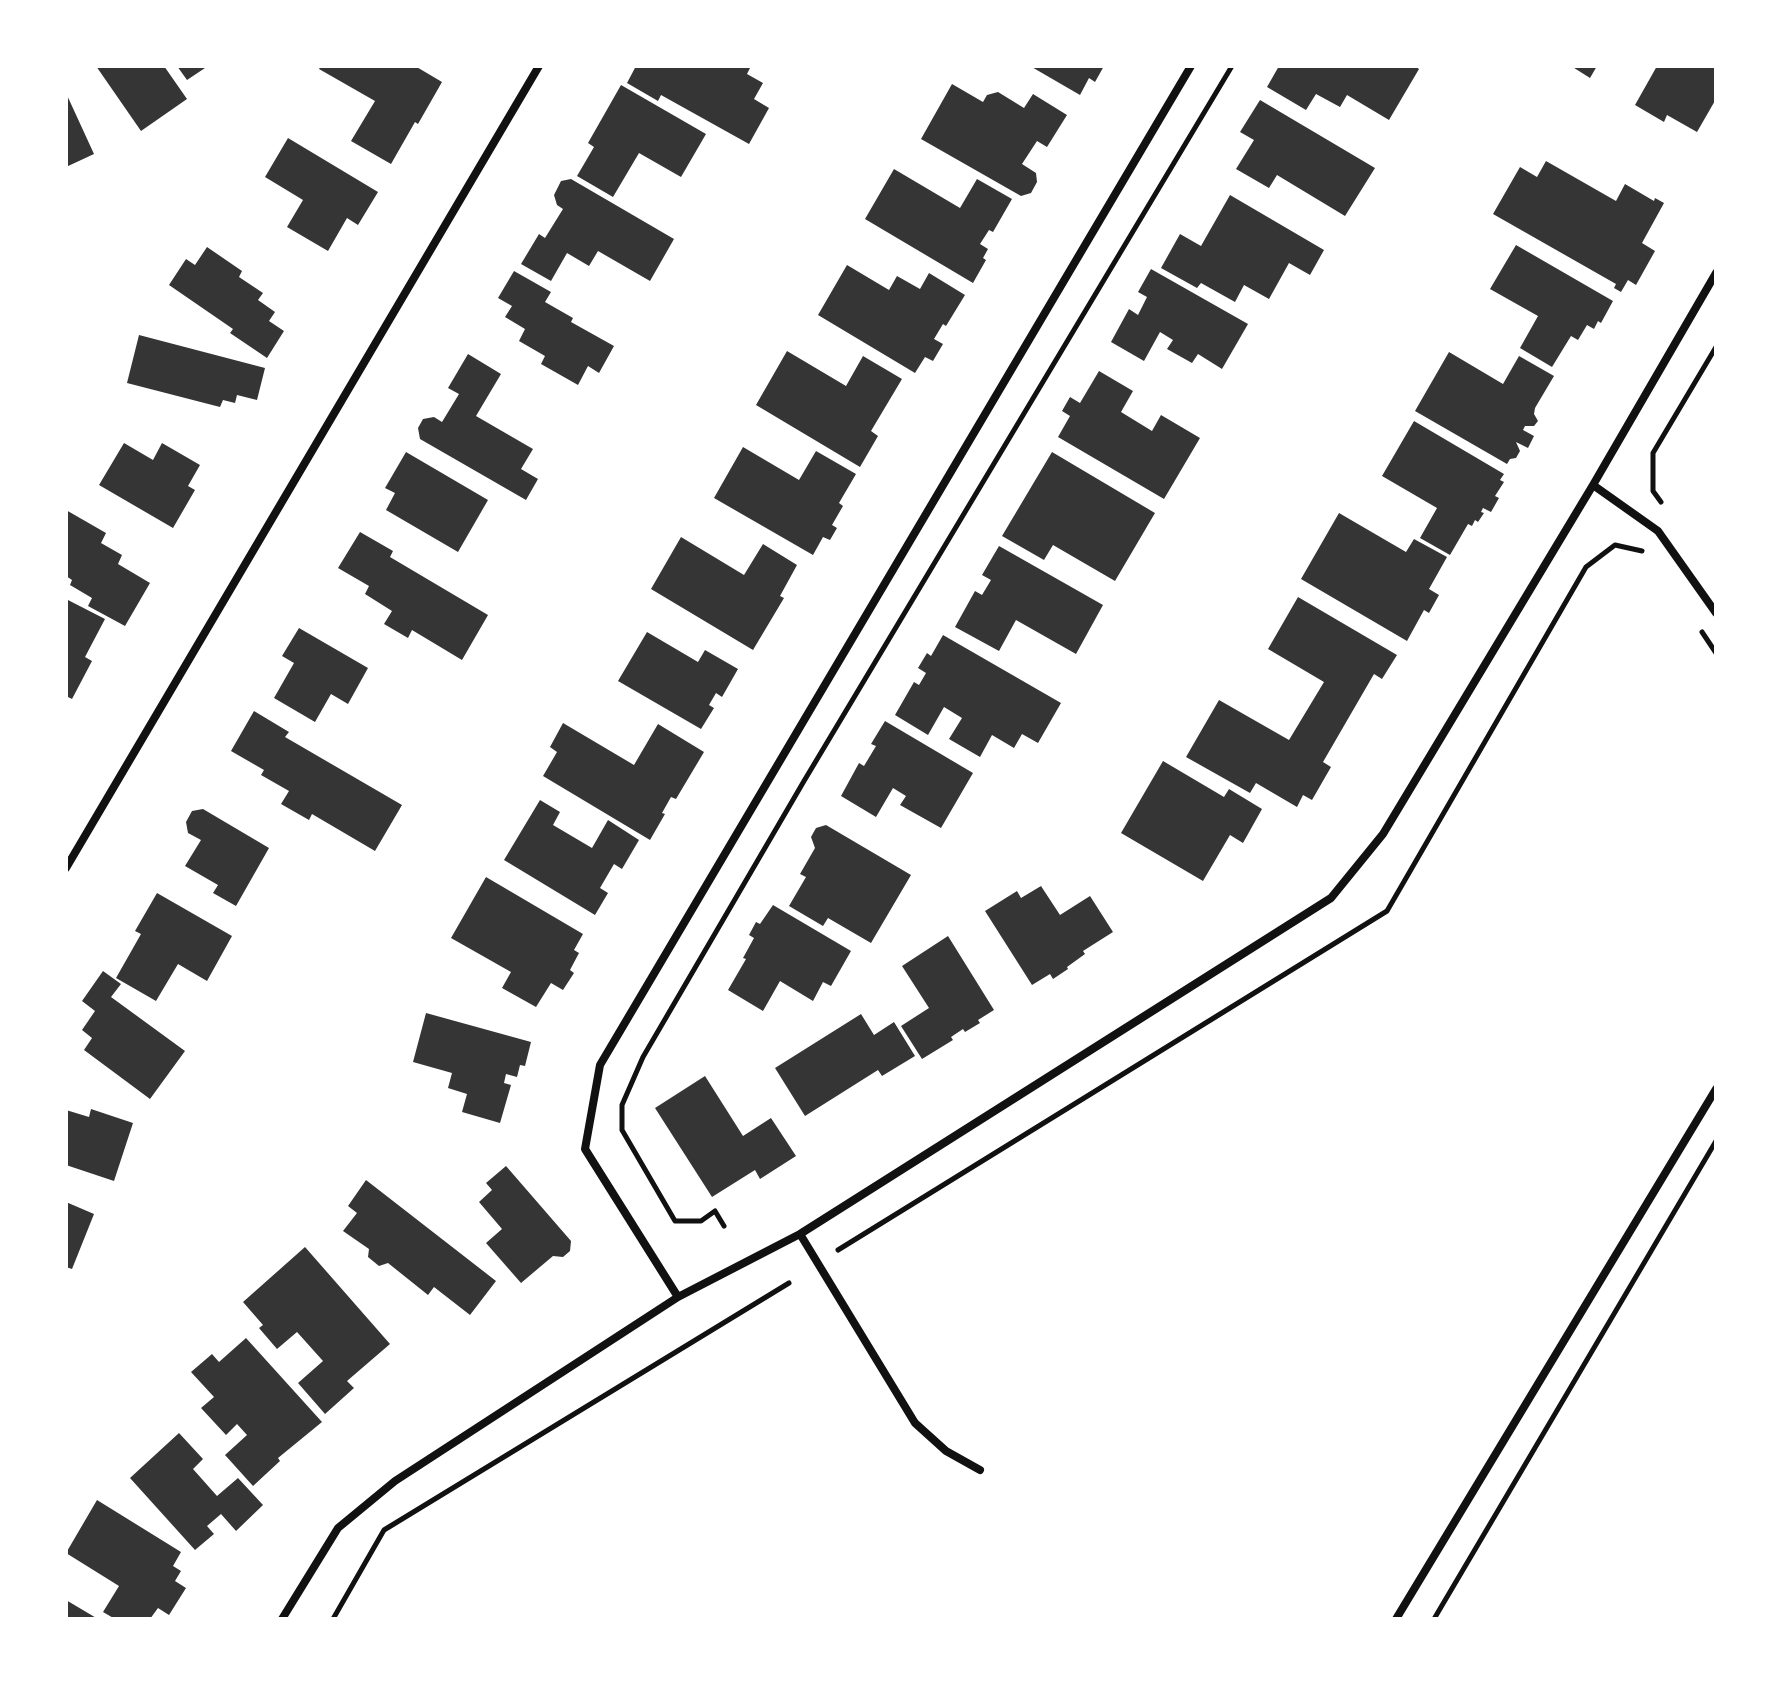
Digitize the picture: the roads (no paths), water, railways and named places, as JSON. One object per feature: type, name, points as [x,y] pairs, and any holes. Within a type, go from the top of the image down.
[{"type":"street","points":[[66,868],[539,66]]},
{"type":"street","points":[[678,1297],[585,1149],[600,1065],[1191,66]]},
{"type":"street","points":[[282,1619],[338,1528],[395,1481],[678,1297],[800,1234],[1331,898],[1383,834],[1593,485],[1716,273]]},
{"type":"street","points":[[1593,485],[1658,531],[1716,613]]},
{"type":"street","points":[[1396,1619],[1716,1089]]},
{"type":"street","points":[[800,1234],[915,1423],[946,1451],[980,1470]]}]
